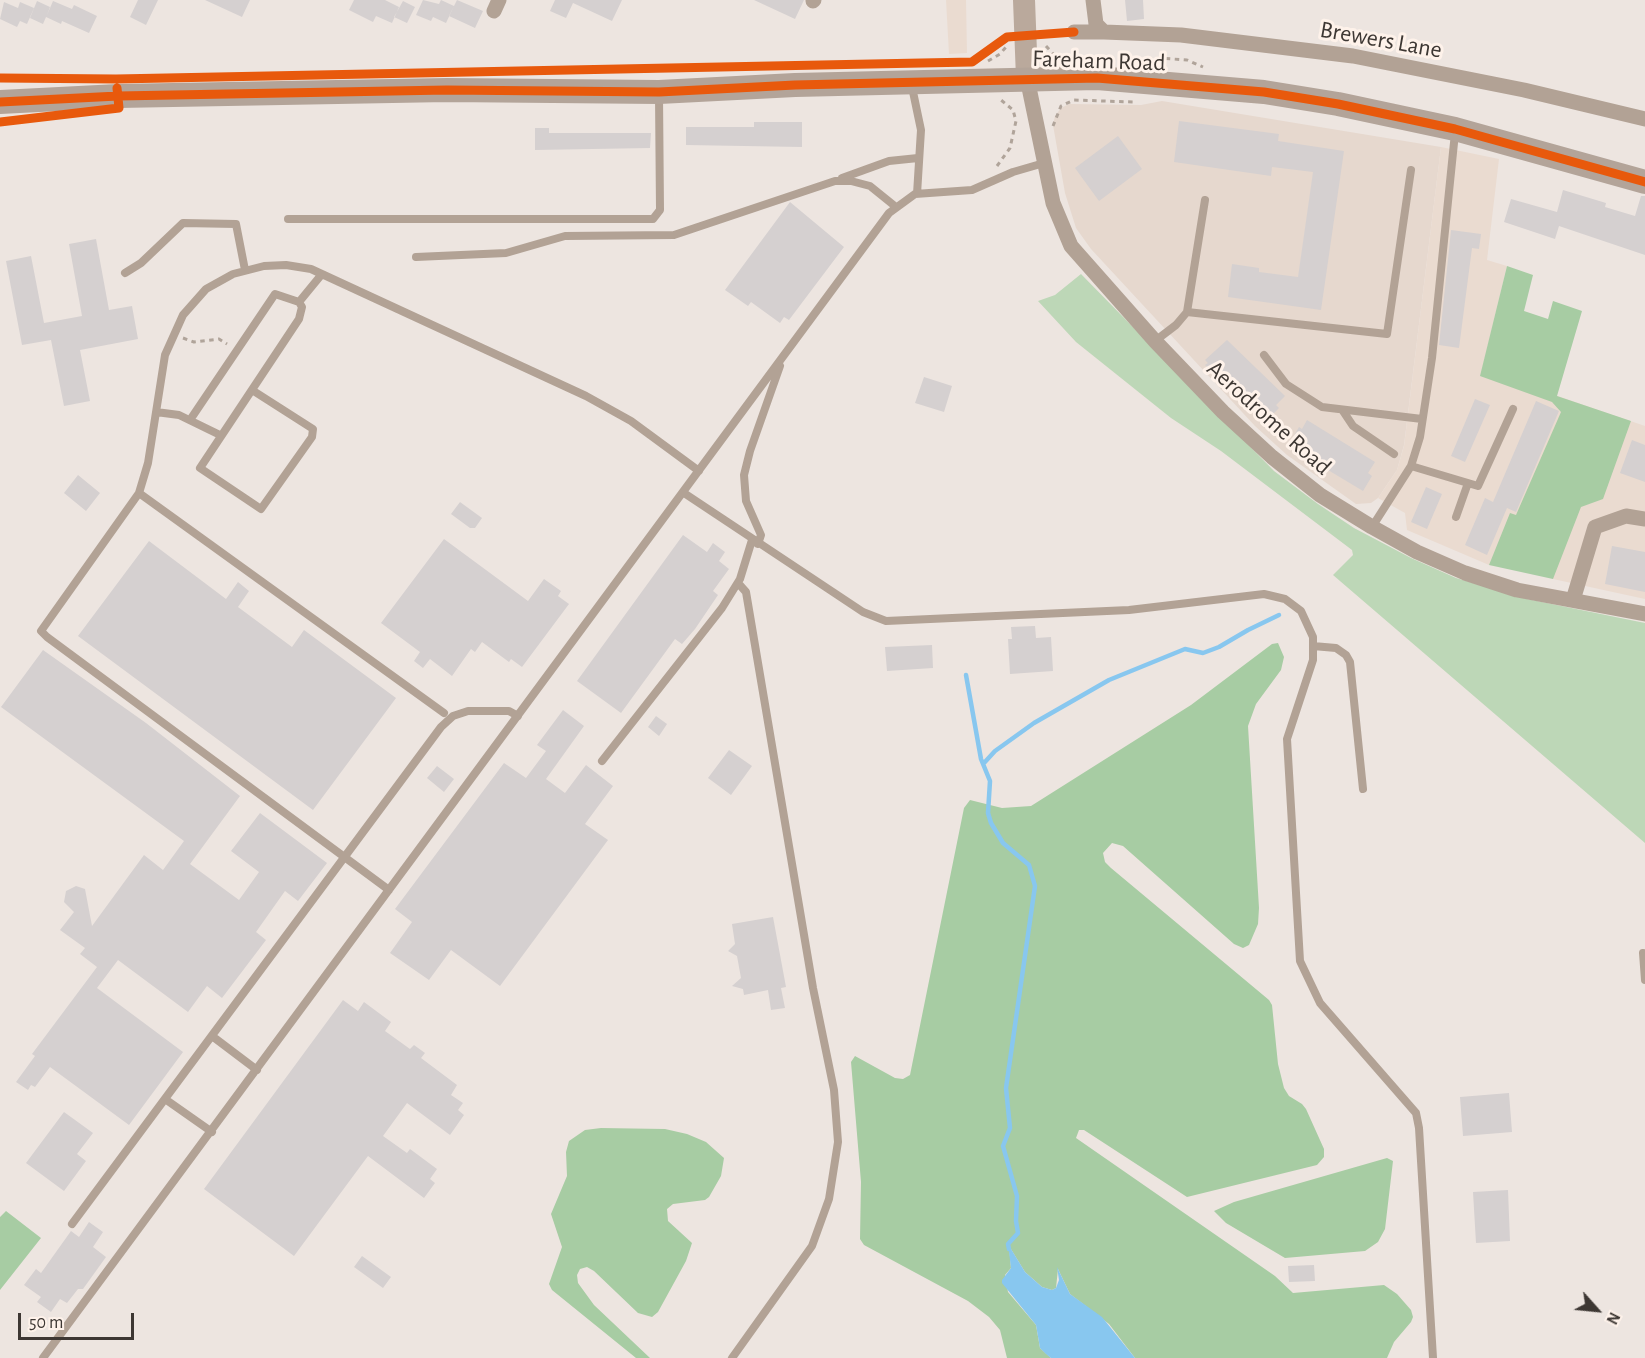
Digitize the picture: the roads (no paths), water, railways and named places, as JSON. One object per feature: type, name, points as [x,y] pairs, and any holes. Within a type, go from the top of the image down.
[{"type":"main road","name":"Fareham Road","points":[[0,102],[118,96],[423,91],[658,92],[1027,78],[1097,78],[1264,92],[1338,104],[1455,129],[1645,182]]},
{"type":"street","points":[[1024,0],[1027,78]]},
{"type":"street","points":[[1093,0],[1096,24],[1104,32]]},
{"type":"street","name":"Brewers Lane","points":[[1074,32],[1181,35],[1353,56],[1524,90],[1645,119]]},
{"type":"street","name":"Aerodrome Road","points":[[1027,78],[1044,163],[1059,221],[1071,246],[1155,341],[1223,412],[1272,457],[1320,495],[1372,528],[1417,552],[1466,573],[1517,590],[1645,614]]},
{"type":"street","points":[[1573,600],[1595,527],[1626,516],[1645,519]]},
{"type":"lane","points":[[912,82],[921,130],[917,194]]},
{"type":"lane","points":[[288,219],[653,219],[660,210],[658,92]]},
{"type":"lane","points":[[1372,528],[1411,466],[1422,419],[1432,358],[1455,129]]},
{"type":"lane","points":[[416,257],[506,253],[565,236],[674,235],[885,162],[918,158]]},
{"type":"lane","points":[[45,1357],[388,890],[896,207],[917,194],[970,191],[1016,170],[1044,163]]},
{"type":"lane","points":[[1187,312],[1387,334],[1411,170]]},
{"type":"lane","points":[[835,181],[851,181],[870,186],[896,207]]},
{"type":"lane","points":[[1155,341],[1176,326],[1187,312],[1205,200]]},
{"type":"lane","points":[[125,273],[141,263],[183,223],[236,224],[244,270]]},
{"type":"lane","points":[[388,890],[43,634],[45,622],[139,493],[147,469],[165,355],[172,334],[183,315],[207,289],[244,270],[286,265],[322,273],[586,396],[631,421],[699,471]]},
{"type":"lane","points":[[299,303],[322,273]]},
{"type":"lane","points":[[190,420],[275,294],[299,303],[302,308],[299,319],[200,468],[261,509],[312,437],[313,429],[252,390]]},
{"type":"lane","points":[[602,761],[696,645],[738,583],[755,542],[761,535],[744,492],[745,470],[787,351]]},
{"type":"lane","points":[[1264,355],[1286,384],[1312,402],[1343,411],[1422,419]]},
{"type":"lane","points":[[1411,466],[1479,486],[1513,409]]},
{"type":"lane","points":[[1343,411],[1353,426],[1394,454]]},
{"type":"lane","points":[[156,412],[179,415],[220,435]]},
{"type":"lane","points":[[1456,517],[1468,483]]},
{"type":"lane","points":[[139,493],[444,713]]},
{"type":"lane","points":[[684,493],[863,612],[880,620],[902,622],[1129,610],[1269,594],[1290,601],[1301,611],[1310,627],[1314,646],[1309,675],[1287,739],[1300,961],[1320,1003],[1416,1113],[1419,1128],[1433,1358]]},
{"type":"lane","points":[[732,1358],[808,1254],[829,1199],[838,1142],[834,1090],[813,988],[746,592],[738,583]]},
{"type":"lane","points":[[1314,646],[1340,650],[1350,662],[1363,789]]},
{"type":"lane","points":[[72,1224],[436,733],[449,719],[459,713],[476,710],[509,711],[518,716]]},
{"type":"lane","points":[[1643,953],[1645,980]]},
{"type":"lane","points":[[212,1036],[257,1070]]},
{"type":"lane","points":[[165,1100],[212,1132]]},
{"type":"water","points":[[1008,1244],[1025,1272],[1042,1287],[1052,1290],[1056,1288],[1059,1280],[1057,1267],[1070,1294],[1102,1317],[1135,1358],[1051,1358],[1046,1354],[1040,1348],[1036,1325],[1002,1283],[1011,1268]]},
{"type":"waterway","points":[[984,763],[995,751],[1034,723],[1109,680],[1185,649],[1203,653],[1219,647],[1279,615]]},
{"type":"waterway","points":[[966,675],[981,759],[990,781],[988,813],[991,823],[1003,843],[1029,865],[1035,886],[1006,1088],[1010,1128],[1003,1146],[1017,1196],[1018,1233],[1008,1244],[1009,1249]]}]
